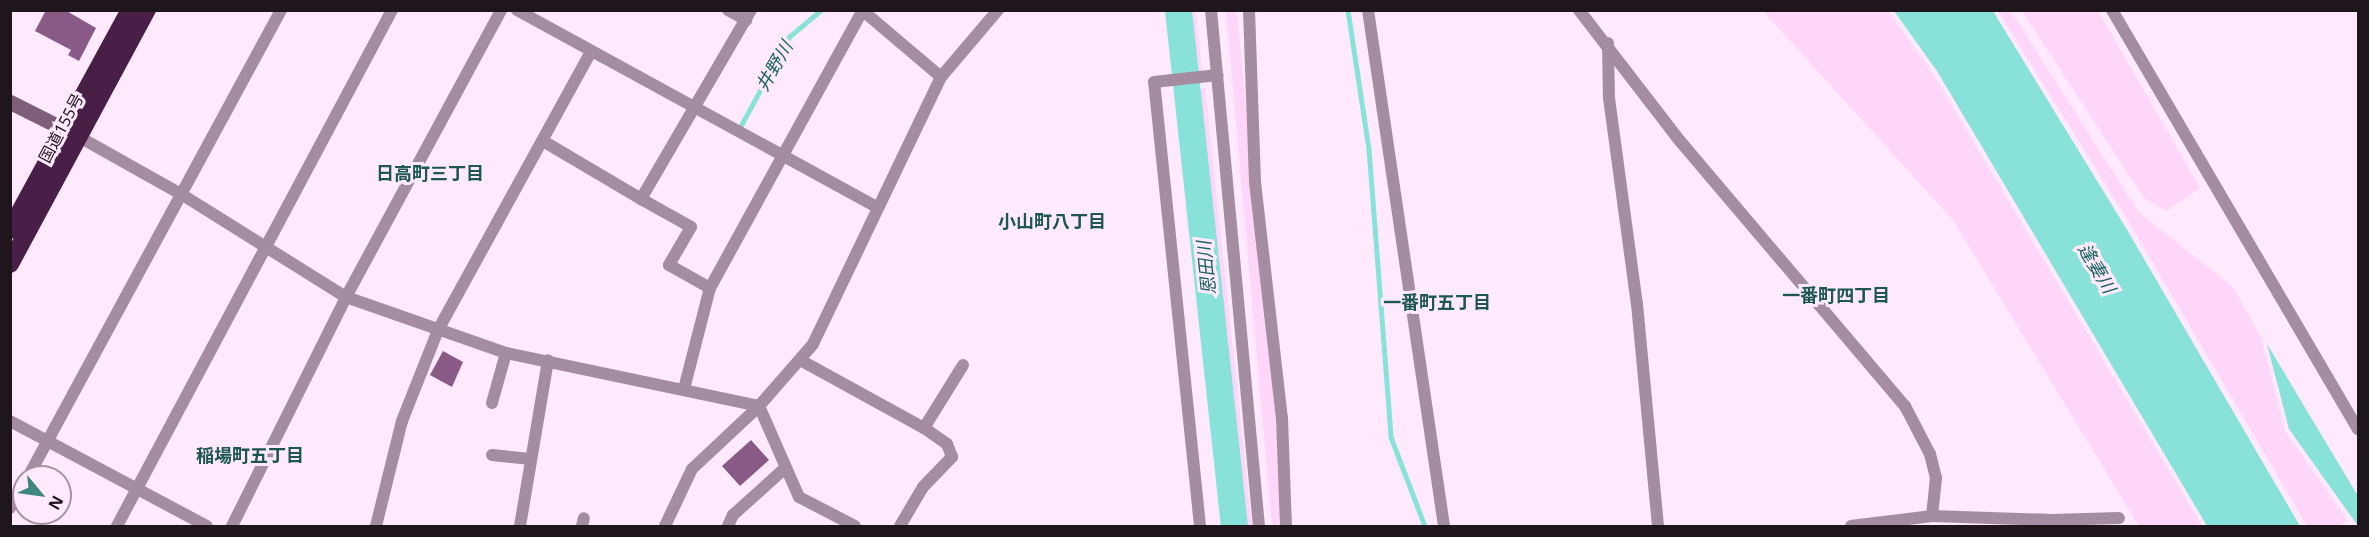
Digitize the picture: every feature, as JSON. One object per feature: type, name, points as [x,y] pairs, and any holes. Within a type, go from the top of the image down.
[{"type":"highway","name":"国道155号","points":[[10,264],[130,10]]},
{"type":"highway","name":"国道155号","points":[[10,230],[147,10]]},
{"type":"street","points":[[34,465],[281,10]]},
{"type":"street","points":[[117,526],[392,10]]},
{"type":"street","points":[[232,526],[346,297],[501,10]]},
{"type":"street","points":[[517,10],[877,207]]},
{"type":"street","points":[[641,199],[748,15],[728,10]]},
{"type":"street","points":[[665,526],[692,469],[759,406],[802,361],[941,77],[998,10]]},
{"type":"street","points":[[1211,10],[1259,526]]},
{"type":"street","points":[[1249,10],[1255,182],[1282,418],[1287,526]]},
{"type":"street","points":[[1368,10],[1444,526]]},
{"type":"street","points":[[1579,10],[1608,42],[1680,141],[1905,406],[1933,466],[1932,516]]},
{"type":"street","points":[[2112,10],[2358,429]]},
{"type":"street","points":[[684,389],[710,288],[862,11],[941,77]]},
{"type":"street","points":[[1608,42],[1609,98],[1637,304],[1658,526]]},
{"type":"street","points":[[376,526],[402,421],[438,330],[591,52]]},
{"type":"street","points":[[1200,526],[1154,82],[1218,75]]},
{"type":"street","points":[[10,102],[181,194],[264,248],[346,297],[506,353],[759,406]]},
{"type":"street","points":[[543,141],[691,226],[669,265],[710,288]]},
{"type":"street","points":[[492,403],[506,353]]},
{"type":"street","points":[[520,526],[548,360]]},
{"type":"street","points":[[802,361],[924,428],[947,444],[952,457],[923,487],[900,526]]},
{"type":"street","points":[[924,428],[963,365]]},
{"type":"street","points":[[759,406],[783,469],[799,497],[836,522],[855,526]]},
{"type":"street","points":[[10,421],[207,526]]},
{"type":"street","points":[[492,455],[531,459]]},
{"type":"street","points":[[728,526],[733,515],[783,469]]},
{"type":"street","points":[[1851,526],[1932,516],[2056,523],[2119,518]]},
{"type":"shaded area","points":[[1187,11],[1196,11],[1202,71],[1194,71]]},
{"type":"shaded area","points":[[1226,11],[1237,11],[1281,476],[1279,526],[1272,526]]},
{"type":"shaded area","points":[[1763,11],[1888,11],[1933,74],[2202,526],[2139,526],[1953,220]]},
{"type":"shaded area","points":[[1998,11],[2011,11],[2139,213],[2232,286],[2261,337],[2285,431],[2348,521],[2338,526],[2307,526],[2129,222]]},
{"type":"shaded area","points":[[2022,11],[2098,11],[2200,188],[2166,211],[2144,198]]},
{"type":"shaded area","points":[[1205,88],[1252,526],[1247,526],[1196,90]]},
{"type":"water","name":"逢妻川","points":[[1894,11],[1993,11],[2126,228],[2300,526],[2207,526],[1937,71]]},
{"type":"water","points":[[2267,344],[2358,496],[2358,526],[2289,429]]},
{"type":"building","points":[[46,10],[65,10],[96,28],[79,61],[68,55],[71,50],[35,31]]},
{"type":"building","points":[[443,351],[463,362],[452,387],[430,375]]},
{"type":"building","points":[[751,440],[769,460],[740,486],[722,466]]},
{"type":"waterway","name":"井野川","points":[[739,129],[789,37],[821,10]]},
{"type":"waterway","name":"恩田川","points":[[1178,10],[1234,526]]},
{"type":"waterway","points":[[1348,10],[1369,149],[1391,437],[1425,526]]},
{"type":"district","name":"日高町三丁目","points":[[430,173]]},
{"type":"district","name":"小山町八丁目","points":[[1052,221]]},
{"type":"district","name":"一番町四丁目","points":[[1836,295]]},
{"type":"district","name":"一番町五丁目","points":[[1437,302]]},
{"type":"district","name":"稲場町五丁目","points":[[250,455]]}]
